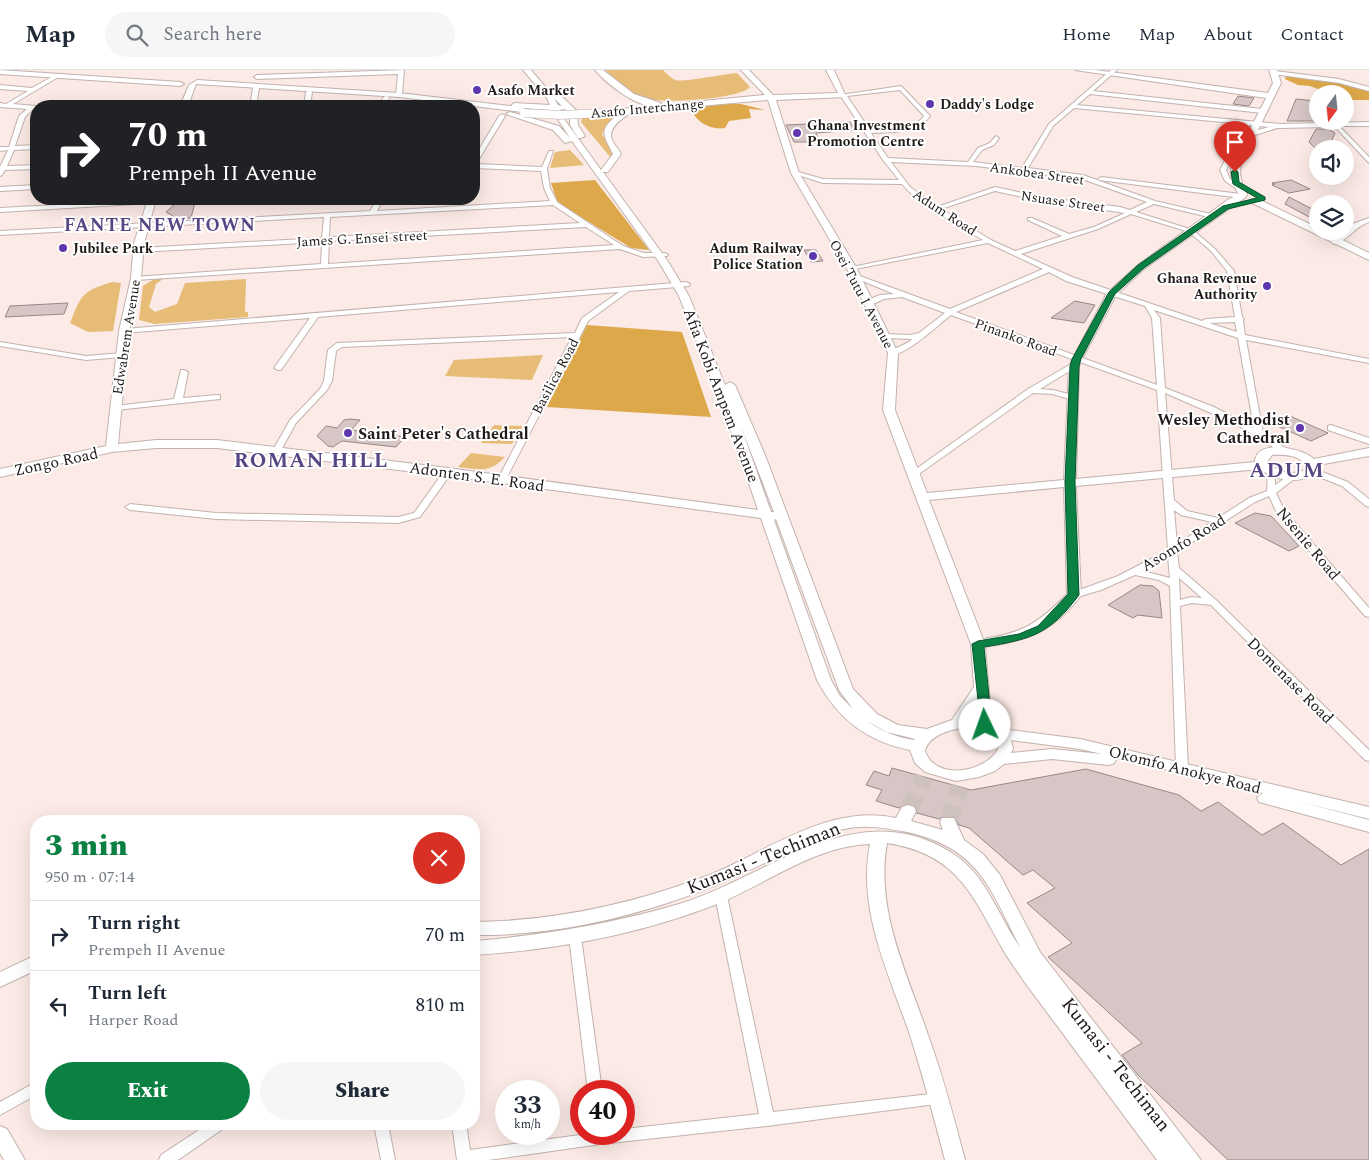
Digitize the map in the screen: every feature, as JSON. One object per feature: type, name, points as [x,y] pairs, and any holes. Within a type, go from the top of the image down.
[{"type":"main road","points":[[8,70],[189,83],[256,84],[401,95],[438,100]]},
{"type":"main road","name":"Afia Kobi Ampem Avenue","points":[[527,70],[550,97],[560,119],[662,255]]},
{"type":"main road","name":"Afia Kobi Ampem Avenue","points":[[534,70],[574,113],[574,125],[700,312],[781,516],[846,690],[880,731]]},
{"type":"main road","points":[[599,70],[622,92],[639,100],[664,103]]},
{"type":"main road","name":"Osei Tutu I Avenue","points":[[746,70],[771,97],[795,173],[853,272],[887,336],[893,352],[889,410],[978,644],[985,725]]},
{"type":"main road","name":"Adum Road","points":[[830,70],[843,95]]},
{"type":"main road","points":[[1079,70],[1111,72],[1270,96]]},
{"type":"main road","points":[[1240,192],[1235,167],[1251,134],[1252,123],[1262,111],[1277,82],[1274,71]]},
{"type":"main road","points":[[0,72],[61,73]]},
{"type":"main road","points":[[186,100],[189,83]]},
{"type":"main road","points":[[188,94],[189,83]]},
{"type":"main road","points":[[256,84],[309,92],[424,100]]},
{"type":"main road","name":"Asafo Interchange","points":[[523,111],[579,114],[630,111],[744,94],[753,91],[759,85]]},
{"type":"main road","points":[[401,95],[468,100]]},
{"type":"main road","name":"Asafo Interchange","points":[[523,111],[590,112],[664,103],[843,95]]},
{"type":"main road","points":[[480,101],[571,109]]},
{"type":"main road","points":[[724,101],[762,104],[777,118]]},
{"type":"main road","points":[[480,106],[523,111]]},
{"type":"main road","points":[[480,107],[541,122],[560,130],[579,152],[593,162]]},
{"type":"main road","points":[[485,108],[523,111]]},
{"type":"main road","points":[[605,170],[617,154],[608,139],[608,132],[620,116],[630,111]]},
{"type":"main road","points":[[1251,134],[1280,126]]},
{"type":"main road","points":[[1240,192],[1309,224]]},
{"type":"main road","points":[[1240,192],[1256,199]]},
{"type":"main road","points":[[978,644],[1022,638],[1042,628],[1074,595],[1070,482],[1076,363],[1112,293],[1141,267],[1225,208],[1240,192]]},
{"type":"main road","points":[[1225,208],[1256,199]]},
{"type":"main road","points":[[144,226],[150,205]]},
{"type":"main road","points":[[1338,240],[1369,257]]},
{"type":"main road","name":"Afia Kobi Ampem Avenue","points":[[682,285],[768,516],[824,680],[834,699],[846,712],[880,731]]},
{"type":"main road","name":"Adonten S. E. Road","points":[[112,448],[190,443],[277,450],[768,516],[781,516]]},
{"type":"main road","name":"Zongo Road","points":[[0,473],[112,448]]},
{"type":"main road","points":[[1267,468],[1261,458],[1263,455],[1284,451],[1300,455],[1312,466]]},
{"type":"main road","points":[[921,497],[1168,473],[1267,468],[1294,476],[1302,476],[1312,466],[1369,452]]},
{"type":"main road","points":[[958,723],[983,685]]},
{"type":"main road","points":[[958,723],[985,725],[999,734],[1005,742],[1006,751],[1002,759],[965,781],[951,776],[930,774],[918,755],[917,746],[921,739],[958,723]]},
{"type":"main road","points":[[880,731],[921,735],[930,734]]},
{"type":"main road","points":[[880,731],[900,744],[917,746]]},
{"type":"main road","name":"Okomfo Anokye Road","points":[[999,734],[1080,744],[1369,814]]},
{"type":"main road","name":"Okomfo Anokye Road","points":[[1002,759],[1052,754],[1092,757],[1183,776],[1369,826]]},
{"type":"main road","name":"Kumasi - Techiman","points":[[480,929],[522,928],[604,914],[710,881],[796,841],[842,823],[904,817],[957,843],[978,858],[994,878],[1033,956],[1191,1160]]},
{"type":"main road","points":[[948,822],[957,843]]},
{"type":"main road","points":[[880,836],[876,850],[878,910],[891,957],[940,1099],[956,1160]]},
{"type":"main road","points":[[480,947],[575,937],[647,920],[721,896],[819,848],[850,839],[880,836],[919,844],[944,856],[963,869],[981,892],[1010,947],[1029,975],[1169,1160]]},
{"type":"main road","points":[[0,980],[30,965]]},
{"type":"street","points":[[253,100],[259,70]]},
{"type":"street","points":[[256,84],[309,73],[401,71],[401,95]]},
{"type":"street","points":[[1274,71],[1339,81],[1369,88]]},
{"type":"street","points":[[1024,170],[1048,129],[1111,72]]},
{"type":"street","points":[[8,105],[61,73]]},
{"type":"street","points":[[0,87],[34,90]]},
{"type":"street","points":[[843,95],[901,88],[927,116],[918,125],[868,131]]},
{"type":"street","points":[[308,100],[309,92]]},
{"type":"street","points":[[1086,94],[1090,99]]},
{"type":"street","points":[[1086,94],[1262,111]]},
{"type":"street","name":"Adum Road","points":[[843,95],[902,182],[936,209],[989,241],[1048,270],[1148,306],[1200,321],[1244,337],[1369,362]]},
{"type":"street","points":[[1098,102],[1112,108]]},
{"type":"street","points":[[0,105],[30,107]]},
{"type":"street","points":[[1073,106],[1112,108],[1280,126],[1309,125]]},
{"type":"street","points":[[2,171],[12,148],[22,116],[30,111]]},
{"type":"street","points":[[480,154],[502,116]]},
{"type":"street","points":[[1240,192],[1226,180],[1223,170],[1252,123]]},
{"type":"street","points":[[1354,124],[1369,124]]},
{"type":"street","points":[[1341,130],[1369,161]]},
{"type":"street","points":[[969,164],[980,149],[992,144],[996,138]]},
{"type":"street","points":[[0,149],[30,147]]},
{"type":"street","points":[[551,152],[544,169],[546,188],[554,203],[621,247],[639,254],[662,255]]},
{"type":"street","points":[[0,154],[8,157]]},
{"type":"street","name":"Ankobea Street","points":[[886,160],[969,164],[1082,177],[1153,202],[1213,216]]},
{"type":"street","points":[[480,165],[544,169]]},
{"type":"street","points":[[2,171],[30,167]]},
{"type":"street","points":[[795,173],[823,182]]},
{"type":"street","points":[[1082,177],[1240,192]]},
{"type":"street","points":[[807,192],[814,184],[823,182],[902,182]]},
{"type":"street","points":[[0,189],[30,187]]},
{"type":"street","name":"Nsuase Street","points":[[936,209],[995,189],[1026,197],[1132,212],[1191,231]]},
{"type":"street","points":[[1016,253],[1069,237],[1153,202]]},
{"type":"street","points":[[0,233],[554,203]]},
{"type":"street","points":[[0,210],[76,205]]},
{"type":"street","points":[[372,213],[377,205]]},
{"type":"street","points":[[448,209],[450,205]]},
{"type":"street","points":[[324,266],[327,216]]},
{"type":"street","points":[[1030,219],[1069,237]]},
{"type":"street","points":[[1355,226],[1369,220]]},
{"type":"street","name":"James G. Ensei street","points":[[139,250],[586,225]]},
{"type":"street","name":"Edwabrem Avenue","points":[[112,448],[124,331],[136,278],[144,226]]},
{"type":"street","points":[[1191,231],[1213,250],[1230,271],[1244,337],[1259,433]]},
{"type":"street","points":[[853,272],[989,241]]},
{"type":"street","points":[[136,278],[621,247]]},
{"type":"street","points":[[893,352],[912,344],[919,336],[950,312],[1048,270]]},
{"type":"street","name":"Pinanko Road","points":[[853,272],[1076,363],[1161,388],[1259,433],[1284,451]]},
{"type":"street","points":[[124,331],[682,285]]},
{"type":"street","name":"Basilica Road","points":[[502,479],[576,335],[589,316],[626,290]]},
{"type":"street","points":[[602,292],[608,302]]},
{"type":"street","points":[[868,303],[882,297],[906,295]]},
{"type":"street","points":[[1148,306],[1156,318],[1168,473],[1182,768]]},
{"type":"street","points":[[1156,318],[1174,313]]},
{"type":"street","points":[[278,368],[316,314]]},
{"type":"street","points":[[1200,321],[1240,319]]},
{"type":"street","points":[[277,450],[294,422],[323,390],[328,381],[332,350],[340,345],[576,335]]},
{"type":"street","points":[[887,336],[919,336]]},
{"type":"street","points":[[0,344],[86,358],[122,354]]},
{"type":"street","points":[[913,474],[1030,391],[1076,363]]},
{"type":"street","points":[[178,401],[184,372]]},
{"type":"street","points":[[1030,391],[1053,392],[1073,398]]},
{"type":"street","points":[[116,408],[217,397]]},
{"type":"street","points":[[1332,428],[1369,441]]},
{"type":"street","points":[[1312,466],[1344,484],[1369,504]]},
{"type":"street","points":[[1267,468],[1271,492]]},
{"type":"street","points":[[130,507],[216,516],[398,520],[417,514],[448,472]]},
{"type":"street","name":"Nsenie Road","points":[[1294,476],[1271,492],[1280,511],[1369,614]]},
{"type":"street","name":"Asomfo Road","points":[[1074,595],[1097,589],[1132,572],[1173,550],[1252,500],[1271,492]]},
{"type":"street","points":[[1170,502],[1184,513],[1219,521]]},
{"type":"street","name":"Domenase Road","points":[[1174,569],[1214,603],[1369,757]]},
{"type":"street","points":[[1132,572],[1162,578],[1174,584]]},
{"type":"street","points":[[1175,604],[1191,600],[1214,603]]},
{"type":"street","points":[[721,896],[767,1120]]},
{"type":"street","points":[[575,937],[594,1080]]},
{"type":"street","points":[[0,1108],[30,1091]]},
{"type":"street","points":[[635,1133],[767,1120],[940,1099]]},
{"type":"street","points":[[166,1160],[210,1130]]},
{"type":"street","points":[[382,1130],[388,1160]]},
{"type":"street","points":[[460,1130],[464,1159],[570,1141]]},
{"type":"street","points":[[0,1135],[15,1160]]},
{"type":"shaded area","points":[[605,70],[663,70],[673,79],[679,81],[737,73],[750,87],[743,91],[715,98],[680,101],[650,100],[631,93]]},
{"type":"shaded area","points":[[1286,76],[1348,85],[1298,85],[1285,79]]},
{"type":"shaded area","points":[[1354,87],[1369,91],[1369,100],[1354,100]]},
{"type":"shaded area","points":[[741,104],[765,110],[749,109],[751,118],[729,121],[725,128],[720,128],[710,127],[702,123],[690,107]]},
{"type":"shaded area","points":[[615,115],[602,134],[614,154],[611,158],[581,122],[583,117]]},
{"type":"shaded area","points":[[570,150],[584,165],[550,168],[555,152]]},
{"type":"shaded area","points":[[595,180],[649,250],[631,248],[568,209],[557,201],[551,183]]},
{"type":"shaded area","points":[[164,278],[156,284],[149,307],[155,312],[177,304],[185,283],[246,279],[245,312],[248,312],[248,317],[155,324],[139,320],[143,286],[154,279]]},
{"type":"shaded area","points":[[112,282],[121,283],[113,331],[88,332],[70,323],[84,295]]},
{"type":"shaded area","points":[[587,325],[682,332],[711,417],[547,407]]},
{"type":"shaded area","points":[[543,355],[532,380],[445,376],[454,360]]},
{"type":"shaded area","points":[[494,425],[523,426],[512,444],[481,443]]},
{"type":"shaded area","points":[[471,453],[505,457],[489,468],[458,467]]},
{"type":"building","points":[[1238,96],[1254,98],[1249,106],[1233,104]]},
{"type":"building","points":[[1296,99],[1309,100],[1309,121],[1287,121]]},
{"type":"building","points":[[850,122],[855,130],[816,133],[820,142],[794,142],[786,125]]},
{"type":"building","points":[[1315,130],[1330,130],[1335,133],[1332,140],[1310,140]]},
{"type":"building","points":[[1291,180],[1310,189],[1289,193],[1272,185],[1275,184],[1272,183]]},
{"type":"building","points":[[1289,197],[1309,207],[1309,217],[1285,204]]},
{"type":"building","points":[[174,205],[194,205],[191,218],[172,219],[173,216],[166,212]]},
{"type":"building","name":"Adum Railway Police Station","points":[[804,250],[816,250],[823,261],[811,262]]},
{"type":"building","points":[[1075,301],[1095,305],[1084,323],[1051,318]]},
{"type":"building","points":[[68,303],[64,314],[5,317],[10,306]]},
{"type":"building","name":"Wesley Methodist Cathedral","points":[[1290,416],[1328,433],[1311,441],[1273,424]]},
{"type":"building","name":"Saint Peter's Cathedral","points":[[344,420],[360,420],[351,430],[405,437],[396,447],[342,441],[333,447],[328,446],[317,436],[326,426],[337,428]]},
{"type":"building","points":[[1255,513],[1271,516],[1299,546],[1289,551],[1235,523]]},
{"type":"building","points":[[1140,585],[1153,586],[1159,591],[1162,618],[1138,615],[1133,618],[1108,605]]},
{"type":"building","points":[[892,768],[971,790],[1086,769],[1179,795],[1201,811],[1218,802],[1262,835],[1283,823],[1341,865],[1369,849],[1369,1160],[1228,1160],[1138,1075],[1122,1055],[1142,1043],[1048,957],[1072,943],[1027,903],[1055,888],[1033,870],[1023,875],[969,828],[959,825],[954,816],[942,816],[939,819],[917,813],[916,806],[909,803],[899,808],[876,801],[882,790],[866,785],[874,771],[889,776]]},
{"type":"tunnel","points":[[908,811],[924,777]]},
{"type":"tunnel","points":[[948,822],[960,787]]},
{"type":"place","name":"Asafo Market","points":[[477,90]]},
{"type":"place","name":"Daddy's Lodge","points":[[930,104]]},
{"type":"place","name":"Ghana Investment Promotion Centre","points":[[797,133]]},
{"type":"place","name":"Jubilee Park","points":[[63,248]]},
{"type":"place","name":"Adum Railway Police Station","points":[[813,256]]},
{"type":"place","name":"Ghana Revenue Authority","points":[[1267,286]]},
{"type":"place","name":"Wesley Methodist Cathedral","points":[[1300,428]]},
{"type":"place","name":"Saint Peter's Cathedral","points":[[348,433]]},
{"type":"district","name":"FANTE NEW TOWN","points":[[160,225]]},
{"type":"district","name":"ROMAN HILL","points":[[311,460]]},
{"type":"district","name":"ADUM","points":[[1287,470]]},
{"type":"route","points":[[985,725],[978,644],[1022,638],[1042,628],[1074,595],[1070,482],[1074,366],[1077,359],[1112,293],[1141,267],[1225,208],[1263,199],[1262,196],[1254,194],[1236,182],[1235,172]]}]
